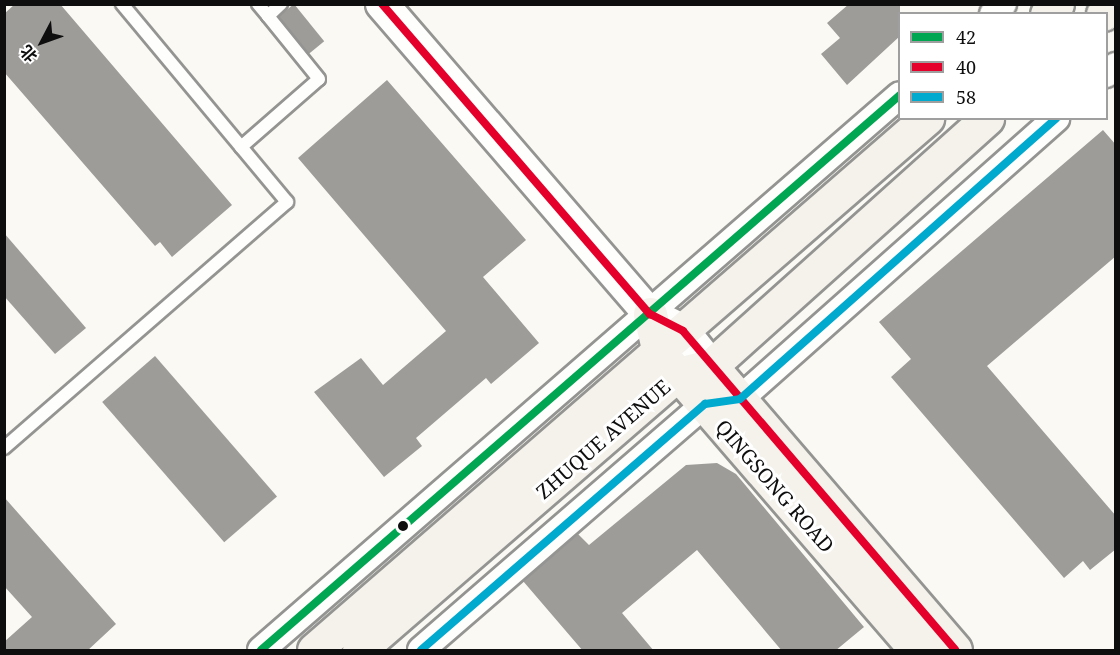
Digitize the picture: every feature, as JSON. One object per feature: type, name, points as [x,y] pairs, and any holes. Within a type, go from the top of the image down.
[{"type":"main road","name":"ZHUQUE AVENUE","points":[[359,651],[674,352],[925,120]]},
{"type":"main road","name":"ZHUQUE AVENUE","points":[[674,352],[711,366],[985,120]]},
{"type":"main road","name":"QINGSONG ROAD","points":[[650,314],[705,404],[916,651]]},
{"type":"main road","name":"ZHUQUE AVENUE","points":[[314,651],[674,352]]},
{"type":"main road","name":"QINGSONG ROAD","points":[[711,366],[955,651]]},
{"type":"street","name":"QINGSONG ROAD","points":[[382,4],[650,314]]},
{"type":"street","points":[[261,651],[898,97]]},
{"type":"street","points":[[705,404],[740,399],[1054,120]]},
{"type":"street","name":"ZHUQUE AVENUE","points":[[421,651],[705,404]]},
{"type":"lane","points":[[4,448],[287,202],[122,4]]},
{"type":"lane","points":[[241,147],[319,79],[258,4]]},
{"type":"lane","points":[[268,16],[281,4]]},
{"type":"building","points":[[15,4],[60,4],[232,205],[172,257],[160,242],[155,246],[4,72],[4,14]]},
{"type":"building","points":[[294,4],[324,41],[309,54],[278,17]]},
{"type":"building","points":[[849,4],[900,4],[898,38],[847,85],[821,54],[840,38],[827,23]]},
{"type":"building","points":[[387,80],[526,240],[483,277],[539,343],[491,384],[486,378],[416,438],[422,446],[384,477],[314,392],[361,358],[383,385],[446,331],[298,158]]},
{"type":"building","points":[[1103,130],[1116,145],[1116,256],[987,366],[1116,516],[1116,549],[1090,570],[1083,561],[1064,578],[891,377],[911,359],[879,322]]},
{"type":"building","points":[[4,233],[86,328],[55,354],[4,296]]},
{"type":"building","points":[[155,356],[277,496],[224,542],[102,402]]},
{"type":"building","points":[[717,463],[736,474],[864,627],[835,651],[782,651],[697,550],[622,613],[654,651],[583,651],[523,581],[578,534],[589,545],[686,465]]},
{"type":"building","points":[[4,497],[116,624],[87,651],[4,651],[4,642],[32,617],[4,586]]},
{"type":"transit line","name":"40","points":[[382,4],[650,314],[683,331],[955,650]]},
{"type":"transit line","name":"42","points":[[261,650],[898,97]]},
{"type":"transit line","name":"58","points":[[421,650],[705,404],[740,399],[1054,120]]}]
